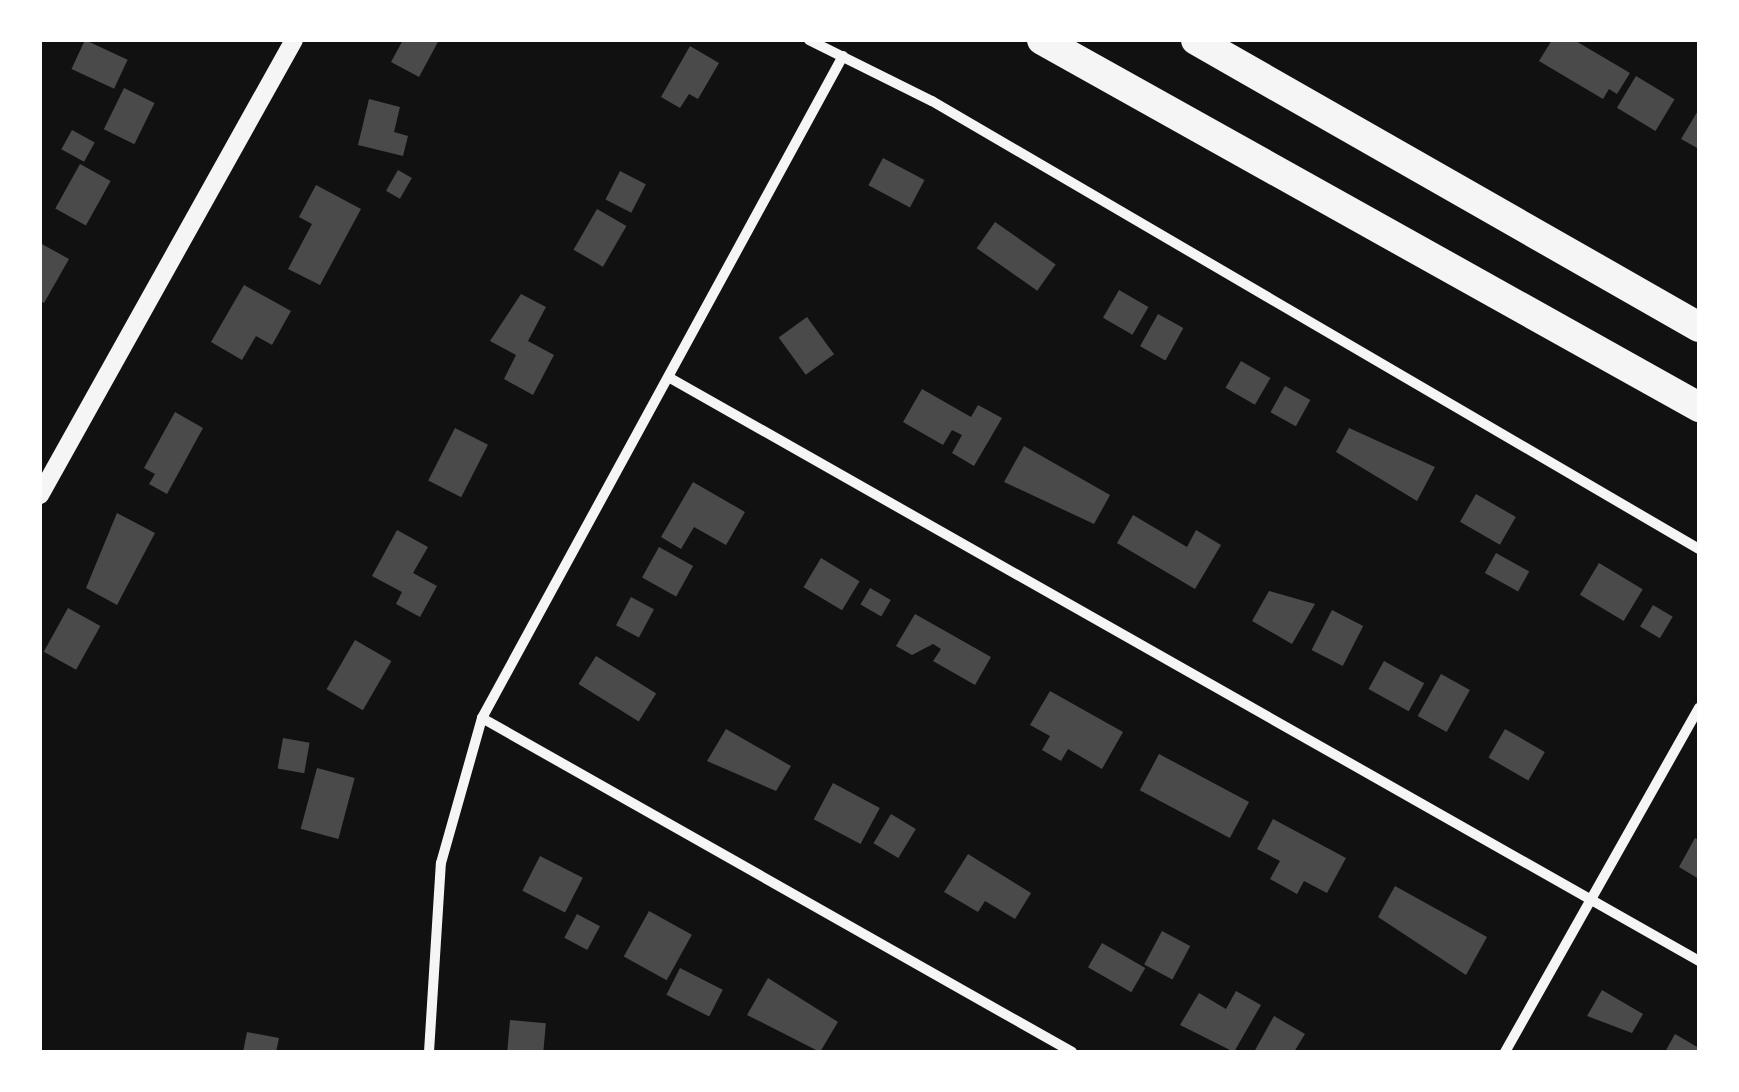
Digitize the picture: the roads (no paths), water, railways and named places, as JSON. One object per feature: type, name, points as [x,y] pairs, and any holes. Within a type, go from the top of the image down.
[{"type":"highway","points":[[1042,40],[1699,408]]},
{"type":"highway","points":[[1196,40],[1699,327]]},
{"type":"street","points":[[40,496],[294,40]]},
{"type":"street","points":[[809,40],[1699,550]]},
{"type":"street","points":[[429,1052],[441,863],[482,718],[842,56]]},
{"type":"street","points":[[670,378],[1699,961]]},
{"type":"street","points":[[1505,1052],[1699,708]]},
{"type":"street","points":[[482,718],[1072,1052]]}]
